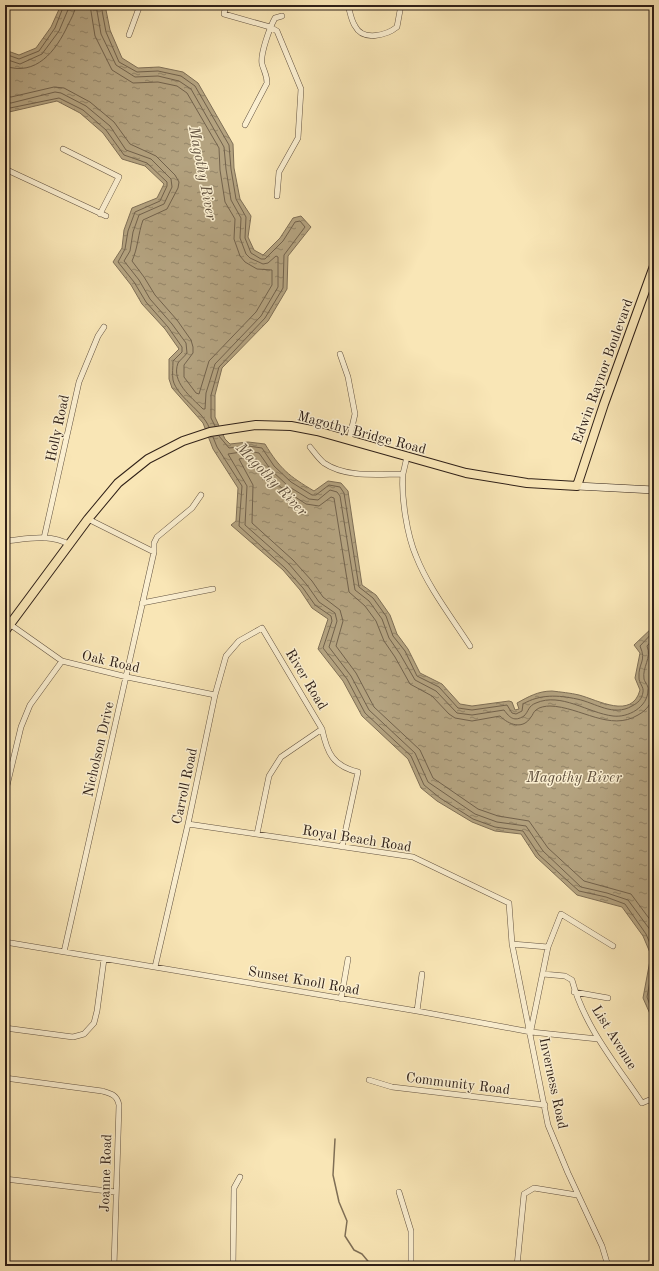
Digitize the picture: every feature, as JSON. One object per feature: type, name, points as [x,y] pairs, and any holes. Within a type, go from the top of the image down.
[{"type":"main road","name":"Edwin Raynor Boulevard","points":[[577,486],[604,404],[654,266]]},
{"type":"main road","name":"Magothy Bridge Road","points":[[5,632],[88,519],[114,487],[133,470],[148,460],[183,441],[225,428],[256,425],[291,426],[408,456],[466,474],[527,483],[654,490]]},
{"type":"street","points":[[129,35],[140,5]]},
{"type":"street","points":[[226,5],[224,14],[270,26],[277,31],[282,39],[301,89],[298,138],[280,172],[277,196]]},
{"type":"street","points":[[348,5],[355,28],[366,35],[379,36],[390,33],[397,27],[401,5]]},
{"type":"street","points":[[245,125],[267,83],[267,75],[262,64],[262,58],[270,26],[275,18],[282,16]]},
{"type":"street","points":[[63,150],[119,177],[100,214]]},
{"type":"street","points":[[5,169],[106,216]]},
{"type":"street","name":"Holly Road","points":[[44,538],[79,382],[98,336],[104,327]]},
{"type":"street","points":[[340,354],[348,377],[355,414],[349,440]]},
{"type":"street","points":[[310,447],[323,463],[336,469],[365,474],[403,474]]},
{"type":"street","points":[[408,456],[403,474],[410,536],[416,556],[424,573],[470,646]]},
{"type":"street","name":"Nicholson Drive","points":[[64,952],[127,677],[154,552],[154,543],[157,537],[192,508],[200,495]]},
{"type":"street","points":[[88,519],[154,552]]},
{"type":"street","points":[[5,541],[44,538],[62,540],[70,545]]},
{"type":"street","points":[[142,603],[213,589]]},
{"type":"street","name":"Oak Road","points":[[11,625],[62,661],[127,677],[215,695]]},
{"type":"street","name":"Carroll Road","points":[[155,966],[188,824],[215,695],[226,656],[239,641],[262,628]]},
{"type":"street","name":"River Road","points":[[262,628],[322,729],[325,745],[333,759],[347,770],[358,772],[342,846]]},
{"type":"street","points":[[5,794],[21,727],[30,705],[62,661]]},
{"type":"street","points":[[258,834],[269,776],[281,757],[322,729]]},
{"type":"street","name":"Royal Beach Road","points":[[188,824],[413,857],[510,903],[512,944]]},
{"type":"street","points":[[531,1032],[548,947],[561,914],[613,946]]},
{"type":"street","name":"Sunset Knoll Road","points":[[5,942],[155,966],[531,1032],[598,1039]]},
{"type":"street","points":[[512,944],[548,947]]},
{"type":"street","name":"Inverness Road","points":[[512,944],[531,1032],[548,1125],[602,1246],[608,1266]]},
{"type":"street","points":[[5,1028],[73,1037],[84,1034],[94,1023],[104,959]]},
{"type":"street","points":[[341,999],[348,959]]},
{"type":"street","points":[[417,1011],[422,974]]},
{"type":"street","name":"List Avenue","points":[[543,974],[570,978],[572,980],[574,992],[598,1039],[642,1103],[654,1098]]},
{"type":"street","points":[[574,992],[608,998]]},
{"type":"street","name":"Joanne Road","points":[[5,1078],[102,1091],[114,1094],[119,1105],[114,1266]]},
{"type":"street","name":"Community Road","points":[[369,1080],[392,1087],[545,1105]]},
{"type":"street","points":[[233,1266],[232,1244],[234,1188],[240,1177]]},
{"type":"street","points":[[5,1179],[116,1192]]},
{"type":"street","points":[[516,1266],[524,1194],[534,1188],[578,1195]]},
{"type":"street","points":[[399,1192],[411,1231],[411,1266]]},
{"type":"water","name":"Magothy River","points":[[61,5],[105,5],[110,30],[122,58],[138,68],[159,67],[183,72],[198,83],[233,144],[234,168],[240,199],[251,216],[248,237],[254,250],[263,255],[280,238],[293,218],[301,216],[311,227],[288,256],[287,289],[268,321],[222,368],[215,395],[215,417],[225,439],[230,444],[248,442],[265,444],[275,460],[286,471],[314,491],[328,481],[341,483],[348,491],[362,585],[376,595],[390,615],[397,634],[408,649],[420,673],[442,684],[460,704],[472,706],[509,701],[512,702],[515,710],[519,709],[517,703],[538,693],[552,691],[576,694],[605,704],[622,706],[630,704],[636,699],[640,690],[635,678],[640,653],[634,645],[654,626],[654,1023],[643,998],[651,955],[643,936],[622,907],[577,895],[536,857],[521,834],[495,831],[472,822],[437,801],[421,788],[408,759],[362,716],[343,681],[318,649],[328,619],[312,608],[300,590],[283,570],[231,525],[236,521],[238,488],[213,449],[203,423],[172,388],[169,379],[169,359],[179,349],[165,329],[142,304],[131,285],[113,262],[122,248],[124,230],[132,208],[157,198],[164,184],[145,166],[122,159],[103,133],[80,113],[57,101],[9,112],[5,110],[5,50],[19,55],[36,48],[51,27]]},
{"type":"waterway","points":[[335,1139],[333,1175],[339,1202],[347,1221],[345,1236],[354,1250],[362,1254],[372,1266]]}]
